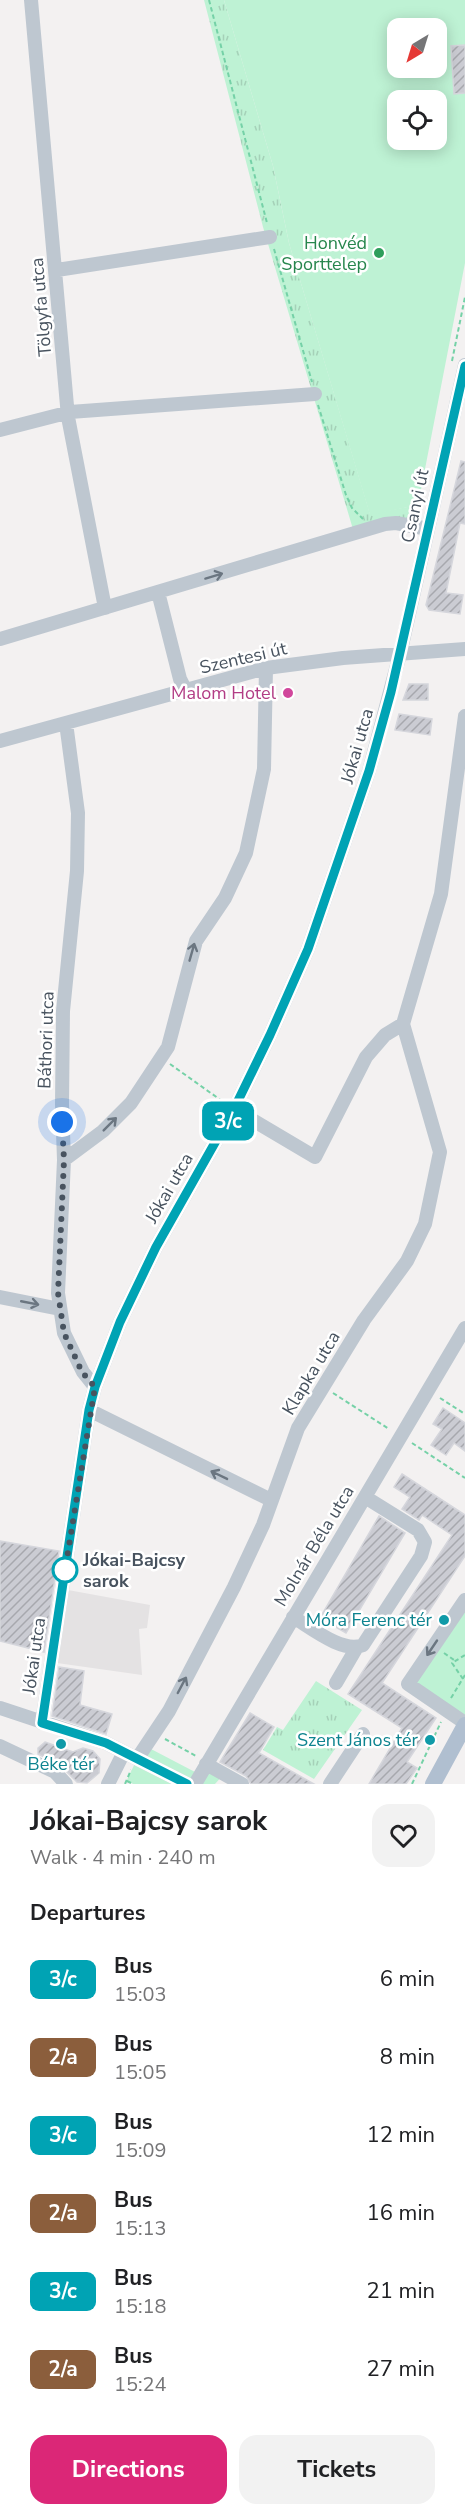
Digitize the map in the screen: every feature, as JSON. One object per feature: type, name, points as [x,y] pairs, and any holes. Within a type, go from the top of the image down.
[{"type":"main road","points":[[435,1779],[465,1724]]},
{"type":"street","name":"Tölgyfa utca","points":[[32,0],[68,412],[105,608]]},
{"type":"street","points":[[57,270],[270,237]]},
{"type":"street","name":"Csanyi út","points":[[400,654],[465,365]]},
{"type":"street","points":[[0,430],[68,412],[315,394]]},
{"type":"street","points":[[0,639],[375,527],[396,523],[428,529]]},
{"type":"street","points":[[158,592],[180,679],[185,689]]},
{"type":"street","name":"Szentesi út","points":[[0,741],[266,668],[342,658],[465,649]]},
{"type":"street","name":"Jókai utca","points":[[42,1723],[89,1410],[95,1387],[120,1322],[156,1247],[234,1109],[308,949],[369,771],[400,654]]},
{"type":"street","points":[[64,1160],[103,1131],[131,1103],[168,1047],[196,941],[225,898],[246,853],[264,769],[266,668]]},
{"type":"street","points":[[234,1109],[315,1157],[366,1058],[385,1035],[403,1024],[441,894],[465,716]]},
{"type":"street","name":"Báthori utca","points":[[66,723],[78,813],[77,871],[63,1011],[64,1160],[58,1293],[64,1333],[82,1372],[95,1387]]},
{"type":"street","name":"Klapka utca","points":[[153,1735],[169,1711],[263,1526],[298,1428],[364,1320],[407,1261],[425,1224],[435,1186],[440,1152],[403,1024]]},
{"type":"street","points":[[0,1297],[60,1309]]},
{"type":"street","name":"Molnár Béla utca","points":[[195,1784],[465,1328]]},
{"type":"street","points":[[89,1410],[271,1500]]},
{"type":"street","points":[[336,1683],[357,1647],[367,1641],[421,1556],[425,1542],[418,1530],[365,1497]]},
{"type":"street","points":[[465,1600],[408,1684],[465,1724]]},
{"type":"street","points":[[293,1617],[343,1646],[357,1647]]},
{"type":"street","points":[[0,1708],[106,1743],[187,1784]]},
{"type":"street","points":[[330,1784],[363,1734]]},
{"type":"street","points":[[137,1759],[153,1735]]},
{"type":"street","points":[[0,1746],[55,1772],[66,1784]]},
{"type":"street","points":[[109,1784],[124,1752]]},
{"type":"street","points":[[207,1763],[242,1784]]},
{"type":"path","points":[[209,0],[270,237],[346,495],[352,508],[375,527]]},
{"type":"path","points":[[161,1058],[234,1109]]},
{"type":"path","points":[[323,1386],[465,1478]]},
{"type":"path","points":[[429,1390],[465,1414]]},
{"type":"path","points":[[462,1678],[452,1663],[465,1654]]},
{"type":"path","points":[[447,1702],[465,1675]]},
{"type":"path","points":[[412,1784],[441,1725],[442,1716]]},
{"type":"path","points":[[153,1735],[207,1763]]},
{"type":"path","points":[[126,1780],[133,1784]]},
{"type":"shaded area","points":[[68,1590],[150,1605],[147,1628],[139,1629],[142,1675],[57,1663]]},
{"type":"green space","points":[[204,0],[224,0],[273,166],[289,243],[370,514],[418,505],[415,530],[396,526],[355,536],[263,227]]},
{"type":"green space","name":"Honvéd Sporttelep","points":[[224,0],[465,0],[465,263],[418,505],[370,515],[289,243],[273,166]]},
{"type":"green space","points":[[465,1600],[465,1723],[408,1684]]},
{"type":"green space","points":[[316,1681],[362,1710],[314,1779],[263,1750],[277,1727],[283,1730]]},
{"type":"green space","points":[[151,1749],[195,1772],[224,1774],[215,1784],[133,1784],[127,1780],[137,1759]]},
{"type":"building","points":[[465,45],[465,93],[454,94],[451,46]]},
{"type":"building","points":[[461,461],[465,462],[465,524],[460,523],[446,593],[463,595],[460,614],[429,610],[426,605]]},
{"type":"building","points":[[409,684],[428,684],[428,700],[403,700]]},
{"type":"building","points":[[399,714],[432,719],[430,735],[395,730]]},
{"type":"building","points":[[443,1408],[465,1423],[465,1451],[454,1443],[446,1455],[431,1445],[442,1429],[433,1424]]},
{"type":"building","points":[[402,1474],[465,1515],[465,1556],[382,1683],[436,1718],[407,1762],[417,1768],[406,1784],[369,1784],[402,1728],[348,1694],[452,1535],[422,1515],[419,1520],[402,1509],[410,1497],[394,1487]]},
{"type":"building","points":[[379,1516],[405,1533],[346,1633],[320,1618]]},
{"type":"building","points":[[0,1541],[59,1551],[44,1652],[0,1641]]},
{"type":"building","points":[[59,1667],[84,1671],[80,1705],[112,1714],[106,1734],[52,1716]]},
{"type":"building","points":[[250,1713],[274,1727],[259,1753],[314,1784],[251,1784],[246,1776],[220,1762]]},
{"type":"building","points":[[45,1742],[73,1752],[83,1748],[93,1751],[100,1759],[99,1773],[87,1783],[77,1782],[66,1768],[38,1754],[38,1748]]},
{"type":"bus line","name":"3/c","points":[[187,1784],[106,1743],[42,1723],[89,1410],[95,1387],[120,1322],[156,1247],[234,1109],[308,949],[369,771],[391,692],[465,366]]},
{"type":"place","name":"Honvéd Sporttelep","points":[[379,253]]},
{"type":"place","name":"Malom Hotel","points":[[288,693]]},
{"type":"place","name":"Jókai-Bajcsy sarok","points":[[65,1570]]},
{"type":"place","name":"Móra Ferenc tér","points":[[444,1620]]},
{"type":"place","name":"Szent János tér","points":[[430,1740]]},
{"type":"place","name":"Béke tér","points":[[61,1744]]},
{"type":"route","points":[[62,1122],[64,1160],[58,1293],[64,1333],[82,1372],[95,1387],[89,1410],[65,1570]]}]
